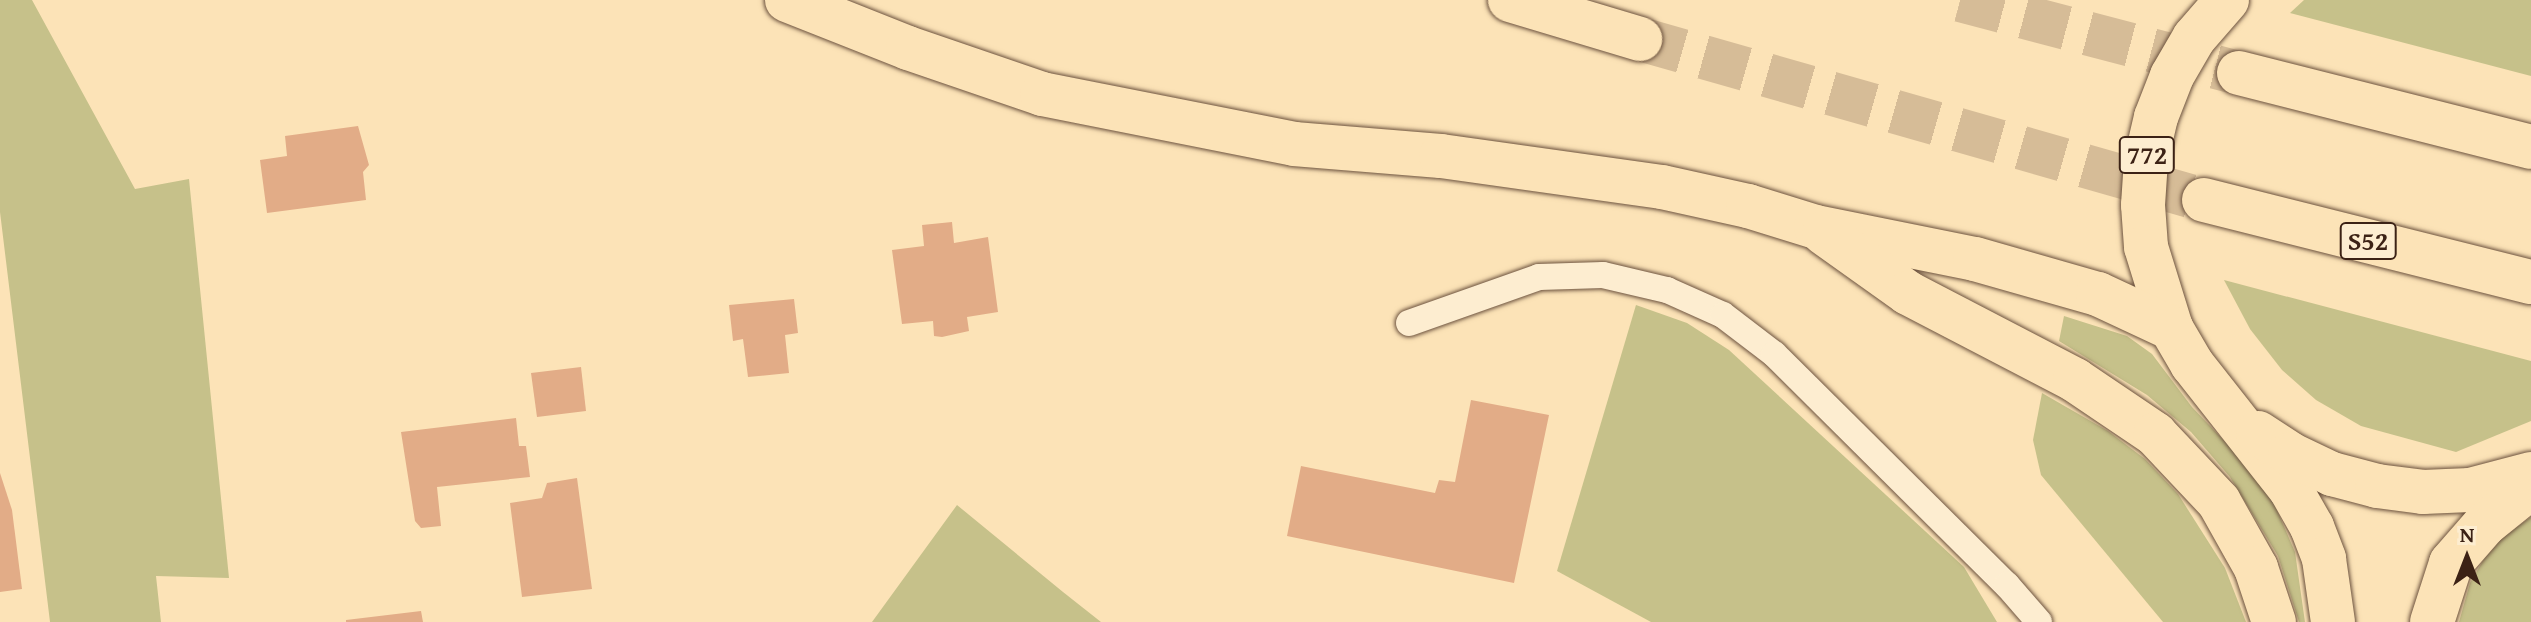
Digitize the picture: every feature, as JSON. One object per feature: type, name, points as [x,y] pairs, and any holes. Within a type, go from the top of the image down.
[{"type":"main road","points":[[787,0],[908,48],[1057,98],[1294,144],[1441,156],[1662,187],[1748,206],[1816,227],[1912,243],[2043,278],[2098,294],[2171,328]]},
{"type":"main road","points":[[1510,0],[1640,39]]},
{"type":"main road","name":"772","points":[[2227,0],[2194,38],[2172,76],[2156,117],[2146,160],[2143,205],[2146,247],[2171,328],[2192,364],[2291,490],[2312,527],[2324,559],[2333,622]]},
{"type":"main road","points":[[2239,73],[2531,147]]},
{"type":"main road","name":"S52","points":[[2204,200],[2531,282]]},
{"type":"main road","points":[[1816,227],[1908,293],[2075,380],[2155,434],[2219,502],[2256,568],[2274,622]]},
{"type":"main road","name":"772","points":[[2218,397],[2251,428],[2290,454],[2332,474],[2377,486],[2423,492],[2470,490],[2531,474]]},
{"type":"main road","points":[[2432,622],[2451,563],[2485,524],[2531,487]]},
{"type":"lane","points":[[1409,323],[1539,277],[1603,275],[1667,290],[1723,315],[1774,354],[2007,585],[2039,622]]},
{"type":"shaded area","points":[[0,0],[32,0],[135,189],[189,179],[229,578],[156,576],[161,622],[50,622],[0,212]]},
{"type":"shaded area","points":[[2304,0],[2531,0],[2531,76],[2290,13]]},
{"type":"shaded area","points":[[2224,280],[2531,361],[2531,421],[2456,452],[2361,426],[2316,400],[2282,370],[2250,329]]},
{"type":"shaded area","points":[[1636,305],[1687,323],[1729,350],[1964,567],[1997,622],[1651,622],[1557,571]]},
{"type":"shaded area","points":[[2064,316],[2127,336],[2152,354],[2192,407],[2250,468],[2270,494],[2295,552],[2305,622],[2299,622],[2278,556],[2230,477],[2191,432],[2147,395],[2059,341]]},
{"type":"shaded area","points":[[2042,393],[2108,431],[2145,459],[2178,494],[2225,568],[2246,622],[2163,622],[2041,475],[2033,440]]},
{"type":"shaded area","points":[[957,505],[1063,592],[1101,622],[872,622]]},
{"type":"shaded area","points":[[2531,517],[2531,622],[2459,622],[2470,583],[2484,559],[2504,536]]},
{"type":"building","points":[[358,126],[369,165],[363,172],[366,200],[267,213],[260,160],[287,156],[285,136]]},
{"type":"building","points":[[952,222],[954,243],[988,237],[998,312],[967,317],[969,331],[942,337],[934,336],[933,321],[902,324],[892,250],[924,246],[922,225]]},
{"type":"building","points":[[794,299],[798,333],[785,335],[789,373],[748,377],[743,339],[733,341],[729,305]]},
{"type":"building","points":[[581,367],[586,411],[537,417],[531,373]]},
{"type":"building","points":[[1471,400],[1549,415],[1514,583],[1287,536],[1301,466],[1435,493],[1439,480],[1455,482]]},
{"type":"building","points":[[516,418],[519,446],[526,446],[530,477],[437,487],[441,526],[421,528],[415,521],[401,432]]},
{"type":"building","points":[[0,473],[12,510],[22,589],[0,592]]},
{"type":"building","points":[[577,478],[592,589],[522,597],[510,503],[542,498],[547,483]]},
{"type":"building","points":[[421,611],[423,622],[346,622],[346,620]]},
{"type":"tunnel","points":[[1960,0],[2239,73]]},
{"type":"tunnel","points":[[1640,39],[2204,200]]}]
